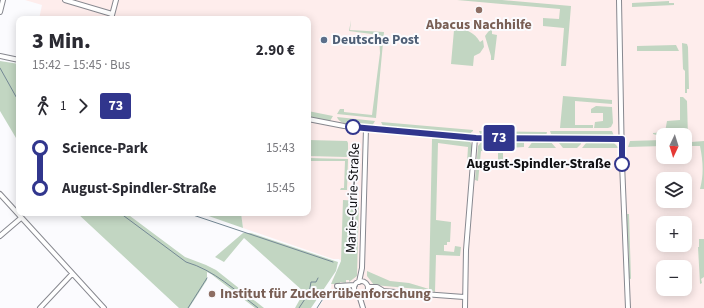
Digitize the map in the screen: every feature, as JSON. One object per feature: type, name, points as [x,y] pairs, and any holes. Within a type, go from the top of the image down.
[{"type":"street","points":[[0,12],[4,0]]},
{"type":"street","points":[[65,0],[109,16]]},
{"type":"street","points":[[112,16],[116,0]]},
{"type":"street","points":[[619,0],[628,308]]},
{"type":"street","points":[[0,56],[16,59]]},
{"type":"street","points":[[311,120],[344,126],[476,138],[622,139]]},
{"type":"street","name":"Marie-Curie-Straße","points":[[364,282],[362,268],[366,128]]},
{"type":"street","points":[[465,308],[466,250],[476,138]]},
{"type":"street","points":[[0,194],[16,212]]},
{"type":"street","points":[[0,236],[21,218],[104,308]]},
{"type":"street","name":"Marie-Curie-Straße","points":[[356,285],[362,268]]},
{"type":"street","points":[[40,308],[72,274]]},
{"type":"street","points":[[339,286],[356,285],[364,282],[368,289]]},
{"type":"street","points":[[356,285],[363,308]]},
{"type":"street","points":[[368,289],[464,297]]},
{"type":"street","points":[[363,308],[364,295],[368,289]]},
{"type":"street","points":[[359,295],[364,295]]},
{"type":"shaded area","points":[[25,0],[704,0],[704,308],[318,308],[331,288],[332,280],[340,267],[341,261],[339,259],[333,259],[243,228],[241,216],[311,216],[311,16],[40,16],[42,5]]},
{"type":"green space","points":[[457,0],[502,0],[571,6],[566,66],[561,66],[564,28],[543,26],[543,18],[559,19],[560,9]]},
{"type":"green space","points":[[669,1],[669,3],[674,3],[674,5],[632,7],[632,3]]},
{"type":"green space","points":[[351,20],[350,30],[384,32],[376,118],[337,114],[340,109],[344,109],[344,112],[372,115],[380,53],[379,35],[349,31]]},
{"type":"green space","points":[[448,21],[457,23],[457,27],[467,30],[480,42],[483,40],[484,47],[480,53],[474,56],[473,66],[451,64],[454,30],[431,28],[431,23]]},
{"type":"green space","points":[[492,28],[492,34],[497,35],[494,60],[491,60],[485,36]]},
{"type":"green space","points":[[682,43],[687,44],[688,47],[689,89],[687,89],[687,93],[685,93],[685,71],[683,69]]},
{"type":"green space","points":[[676,45],[679,51],[637,51],[637,46]]},
{"type":"green space","points":[[0,61],[16,64],[16,138],[0,111]]},
{"type":"green space","points":[[563,96],[612,100],[612,104],[575,101],[575,125],[593,125],[593,128],[560,128]]},
{"type":"green space","points":[[680,97],[683,97],[687,101],[688,128],[666,128],[667,121],[680,120]]},
{"type":"green space","points":[[596,106],[612,107],[613,123],[611,127],[594,128],[595,122],[603,121],[603,113],[591,113],[591,109]]},
{"type":"green space","points":[[311,112],[333,116],[330,121],[311,118]]},
{"type":"green space","points":[[337,117],[375,121],[372,126],[352,125],[342,122]]},
{"type":"green space","points":[[381,122],[473,131],[468,135],[383,126]]},
{"type":"green space","points":[[479,131],[547,132],[546,136],[544,137],[481,136]]},
{"type":"green space","points":[[550,131],[612,131],[614,136],[566,137],[566,135],[557,135],[557,137],[551,134]]},
{"type":"green space","points":[[438,137],[467,139],[470,141],[472,146],[472,163],[467,163],[468,147],[438,143],[436,220],[451,222],[450,242],[447,242],[447,245],[444,245],[444,251],[454,252],[455,246],[461,247],[460,256],[436,255],[435,292],[429,290],[374,285],[367,276],[367,271],[390,281],[409,283],[429,289],[432,139],[438,139]]},
{"type":"green space","points":[[311,140],[347,141],[348,156],[311,156]]},
{"type":"green space","points":[[656,140],[656,146],[628,147],[630,141]]},
{"type":"green space","points":[[482,141],[503,141],[503,160],[498,160],[498,150],[481,151],[478,181],[475,180],[478,146]]},
{"type":"green space","points":[[510,141],[524,142],[524,147],[508,148],[507,145]]},
{"type":"green space","points":[[533,141],[550,141],[556,148],[528,148]]},
{"type":"green space","points":[[559,141],[564,141],[564,143],[581,144],[577,148],[563,148]]},
{"type":"green space","points":[[704,141],[704,189],[700,189],[703,168],[700,146],[692,146],[692,142]]},
{"type":"green space","points":[[586,143],[614,143],[619,148],[582,148]]},
{"type":"green space","points":[[311,158],[348,159],[347,190],[340,190],[341,188],[344,188],[345,161],[311,161]]},
{"type":"green space","points":[[343,200],[359,201],[357,276],[349,282],[349,280],[346,280],[346,283],[340,282],[340,284],[331,284],[341,261]]},
{"type":"green space","points":[[626,214],[629,214],[631,279],[628,278],[629,258]]},
{"type":"green space","points":[[80,216],[130,216],[185,257],[216,270],[264,308],[255,308],[207,272],[207,280],[189,308],[179,308]]},
{"type":"green space","points":[[209,216],[241,216],[243,228]]},
{"type":"green space","points":[[243,233],[251,233],[338,262],[336,271],[311,308],[295,308],[304,292],[244,238],[224,262],[215,257]]},
{"type":"green space","points":[[699,239],[704,239],[704,277],[701,279],[702,283],[700,284],[698,247]]},
{"type":"waterway","points":[[0,68],[16,97]]},
{"type":"waterway","points":[[124,216],[186,262],[206,270],[233,288],[258,308]]},
{"type":"waterway","points":[[196,216],[333,262]]},
{"type":"waterway","points":[[188,308],[207,278]]},
{"type":"waterway","points":[[299,308],[309,293],[311,282],[316,282],[318,278]]},
{"type":"waterway","points":[[317,308],[328,291]]},
{"type":"bus line","name":"73","points":[[353,127],[476,138],[622,139],[622,164]]},
{"type":"place","name":"Abacus Nachhilfe","points":[[479,10]]},
{"type":"place","name":"Deutsche Post","points":[[324,40]]},
{"type":"place","name":"August-Spindler-Straße","points":[[622,164]]},
{"type":"place","name":"Institut für Zuckerrübenforschung","points":[[212,294]]}]
